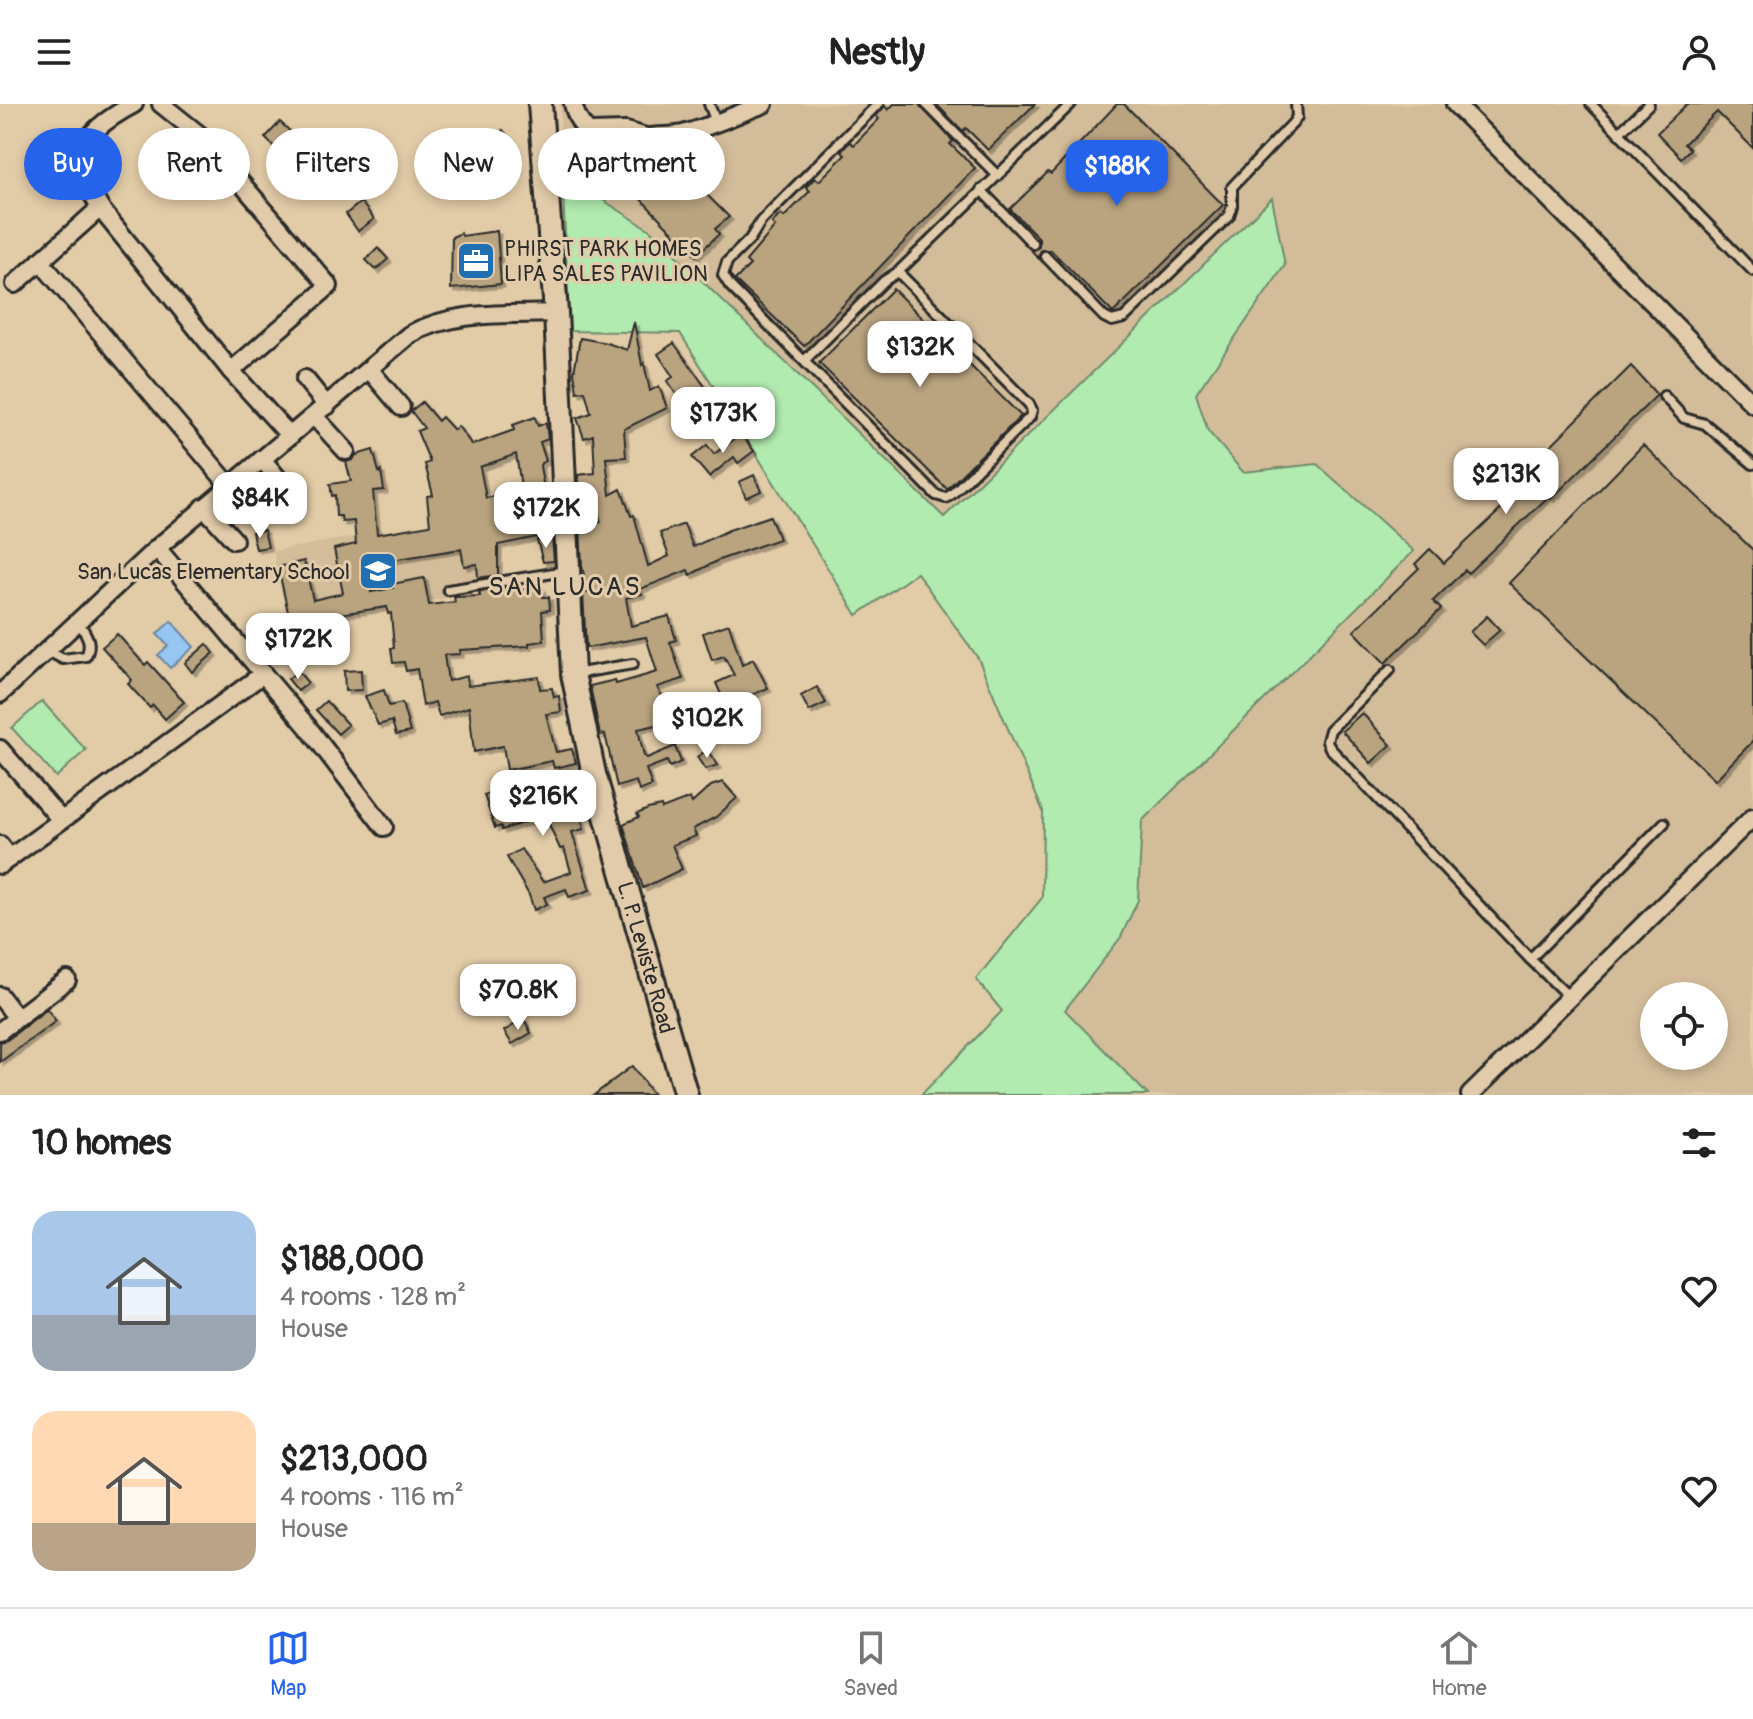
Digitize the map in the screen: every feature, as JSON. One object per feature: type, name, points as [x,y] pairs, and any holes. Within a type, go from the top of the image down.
[{"type":"main road","name":"L. P. Leviste Road","points":[[540,104],[556,313],[573,674],[594,774],[686,1095]]},
{"type":"street","points":[[134,104],[102,121],[79,153],[76,165],[100,208],[231,371],[290,436]]},
{"type":"street","points":[[161,104],[201,136],[329,286],[231,371]]},
{"type":"street","points":[[573,104],[580,121],[591,132],[626,131],[647,137],[683,134],[764,104]]},
{"type":"street","points":[[1455,104],[1753,404]]},
{"type":"street","points":[[15,284],[100,208]]},
{"type":"street","points":[[40,261],[229,485]]},
{"type":"street","points":[[0,694],[157,548],[409,335],[451,318],[556,313]]},
{"type":"street","points":[[369,369],[401,407]]},
{"type":"street","points":[[305,379],[346,451]]},
{"type":"street","points":[[262,459],[290,493]]},
{"type":"street","points":[[204,507],[234,540]]},
{"type":"street","points":[[157,548],[263,674],[384,827]]},
{"type":"street","points":[[3,856],[61,820],[263,674]]},
{"type":"street","points":[[0,749],[61,820]]},
{"type":"street","points":[[1470,1095],[1753,817]]},
{"type":"street","points":[[0,1031],[67,980]]},
{"type":"street","points":[[0,996],[17,1018]]},
{"type":"lane","points":[[709,104],[716,122]]},
{"type":"lane","points":[[878,104],[761,221],[750,239],[724,266],[723,275],[730,286],[936,495],[946,498],[1030,417],[1032,410],[898,272]]},
{"type":"lane","points":[[926,104],[997,175]]},
{"type":"lane","points":[[805,360],[1071,104]]},
{"type":"lane","points":[[1045,256],[1104,317],[1112,321],[1124,318],[1229,216],[1232,187],[1293,123],[1297,117],[1296,104]]},
{"type":"lane","points":[[1591,104],[1753,271]]},
{"type":"lane","points":[[1619,133],[1649,104]]},
{"type":"lane","points":[[981,190],[1033,244]]},
{"type":"lane","points":[[1664,396],[1684,418],[1705,424],[1753,464]]},
{"type":"lane","points":[[448,590],[567,571]]},
{"type":"lane","points":[[47,650],[63,659],[86,656],[90,649],[88,638],[78,621]]},
{"type":"lane","points":[[573,674],[633,664]]},
{"type":"lane","points":[[1390,670],[1330,730],[1327,741],[1330,748],[1569,997]]},
{"type":"lane","points":[[1530,959],[1664,823]]},
{"type":"shaded area","points":[[560,104],[1753,104],[1753,1095],[1148,1095],[1065,1010],[1121,937],[1138,900],[1142,821],[1414,551],[1318,464],[1243,472],[1208,431],[1196,394],[1285,265],[1271,199],[944,517],[650,230],[603,200],[725,200],[725,128],[561,128]]},
{"type":"shaded area","name":"San Lucas Elementary School","points":[[469,517],[482,592],[289,625],[273,551]]},
{"type":"green space","points":[[1272,198],[1285,265],[1196,394],[1208,431],[1243,472],[1317,464],[1414,551],[1142,821],[1138,900],[1121,937],[1065,1010],[1148,1095],[921,1095],[1002,1011],[976,979],[1042,898],[1043,811],[978,658],[917,573],[857,615],[680,333],[570,331],[563,200],[603,200],[650,230],[944,517]]},
{"type":"green space","points":[[42,701],[86,750],[56,777],[12,728]]},
{"type":"water","points":[[171,621],[194,647],[170,668],[158,655],[168,646],[157,634]]},
{"type":"building","points":[[894,104],[919,104],[953,141],[950,144],[975,168],[804,346],[735,280],[750,265],[746,261],[775,227],[772,223],[781,214],[784,217],[810,191],[806,187],[815,178],[819,181],[845,155],[841,151],[850,142],[854,145],[879,119],[876,116],[885,106],[888,110]]},
{"type":"building","points":[[936,104],[1035,104],[988,150]]},
{"type":"building","points":[[1117,104],[1124,104],[1223,205],[1113,313],[1051,250],[1041,250],[1038,258],[1032,251],[1039,247],[1039,238],[1010,209],[1048,172],[1051,174]]},
{"type":"building","points":[[1687,104],[1753,104],[1753,148],[1717,112],[1684,144],[1690,149],[1681,158],[1657,133]]},
{"type":"building","points":[[642,200],[712,200],[729,217],[715,229],[719,234],[696,256]]},
{"type":"building","points":[[361,202],[374,219],[358,231],[346,214]]},
{"type":"building","name":"PHIRST PARK HOMES LIPA SALES PAVILION","points":[[497,231],[501,284],[451,289],[452,237],[461,233],[462,236]]},
{"type":"building","points":[[378,248],[388,259],[376,270],[366,260]]},
{"type":"building","points":[[893,289],[1021,416],[947,489],[819,363]]},
{"type":"building","points":[[634,322],[650,391],[659,386],[667,408],[624,429],[626,457],[606,458],[610,495],[621,489],[631,516],[634,515],[648,566],[669,556],[660,533],[684,524],[693,547],[770,516],[779,539],[719,560],[690,575],[688,570],[640,589],[642,594],[626,598],[631,626],[669,616],[676,640],[670,642],[683,679],[657,687],[680,732],[664,740],[657,725],[638,729],[644,756],[647,758],[675,746],[681,762],[670,767],[667,761],[646,769],[652,786],[639,791],[636,781],[617,787],[605,734],[600,735],[590,686],[615,680],[616,684],[657,672],[646,637],[586,648],[583,593],[588,593],[582,566],[580,528],[601,522],[594,498],[581,499],[578,475],[595,473],[593,435],[584,438],[577,418],[591,413],[585,391],[577,392],[574,372],[580,338],[627,350]]},
{"type":"building","points":[[674,343],[713,398],[689,413],[667,381],[673,377],[658,354]]},
{"type":"building","points":[[1631,366],[1657,395],[1551,499],[1549,496],[1468,573],[1465,570],[1433,601],[1441,609],[1385,663],[1354,631],[1419,568],[1415,564],[1430,549],[1444,563],[1532,480],[1524,472]]},
{"type":"building","points":[[422,402],[438,421],[442,417],[454,430],[458,426],[472,445],[514,430],[513,425],[535,417],[538,426],[546,423],[548,439],[540,442],[546,461],[540,466],[546,500],[538,502],[542,536],[498,545],[498,575],[478,578],[477,564],[464,566],[461,549],[366,564],[371,592],[424,578],[429,605],[455,602],[454,597],[480,596],[479,592],[508,587],[508,591],[542,588],[543,597],[549,597],[550,610],[542,611],[544,641],[529,643],[529,646],[460,650],[460,654],[444,655],[448,681],[467,676],[468,686],[539,677],[540,689],[552,688],[554,697],[559,696],[561,712],[546,714],[556,752],[572,749],[576,763],[554,768],[552,761],[507,770],[503,746],[474,752],[469,707],[439,716],[435,702],[423,706],[417,669],[406,671],[404,662],[393,663],[391,613],[388,614],[387,607],[339,614],[346,642],[308,651],[301,618],[290,621],[278,567],[304,561],[313,600],[343,593],[334,549],[356,544],[354,521],[342,522],[341,516],[336,516],[335,495],[332,496],[330,484],[351,481],[346,462],[356,455],[373,450],[381,471],[384,490],[373,491],[377,534],[430,525],[427,496],[433,495],[425,464],[430,462],[417,431],[424,428],[411,411]],"holes":[[[516,454],[524,506],[499,510],[497,496],[486,498],[480,467]]]},
{"type":"building","points":[[741,434],[754,451],[738,463],[734,457],[709,477],[692,457],[707,445],[714,454]]},
{"type":"building","points":[[1643,445],[1753,550],[1753,741],[1715,780],[1509,583]]},
{"type":"building","points":[[754,475],[761,491],[746,498],[739,482]]},
{"type":"building","points":[[264,530],[268,547],[256,549],[252,532]]},
{"type":"building","points":[[552,538],[554,561],[543,562],[537,540]]},
{"type":"building","points":[[1487,616],[1500,630],[1483,645],[1470,632]]},
{"type":"building","points":[[729,624],[742,665],[753,659],[768,688],[726,706],[716,683],[734,675],[724,656],[712,660],[703,633]]},
{"type":"building","points":[[117,634],[145,665],[148,662],[184,702],[165,719],[128,684],[132,680],[102,647]]},
{"type":"building","points":[[207,644],[214,653],[192,672],[185,663]]},
{"type":"building","points":[[361,670],[362,690],[345,691],[344,671]]},
{"type":"building","points":[[298,671],[308,683],[298,691],[288,679]]},
{"type":"building","points":[[817,687],[826,703],[809,711],[801,696]]},
{"type":"building","points":[[384,690],[389,706],[402,703],[410,732],[396,735],[392,721],[378,725],[365,696]]},
{"type":"building","points":[[326,701],[348,725],[338,734],[316,710]]},
{"type":"building","points":[[1362,713],[1391,745],[1371,763],[1342,731]]},
{"type":"building","points":[[707,750],[718,765],[705,769],[697,757]]},
{"type":"building","points":[[506,775],[513,808],[581,790],[586,808],[579,810],[584,829],[572,832],[590,890],[569,897],[566,889],[544,897],[547,904],[534,910],[507,857],[521,849],[543,882],[571,872],[564,848],[560,849],[545,815],[502,830],[501,826],[495,828],[484,795],[493,792],[490,779]]},
{"type":"building","points":[[723,782],[737,798],[716,817],[693,829],[696,836],[672,845],[682,869],[643,888],[623,824],[648,809],[661,806],[662,809],[690,798],[692,803],[711,786]]},
{"type":"building","points":[[47,1009],[56,1021],[0,1062],[0,1042]]},
{"type":"building","points":[[524,1019],[531,1033],[512,1044],[504,1031]]},
{"type":"building","points":[[632,1066],[653,1095],[594,1095]]},
{"type":"place","name":"PHIRST PARK HOMES LIPA SALES PAVILION","points":[[476,261]]},
{"type":"place","name":"San Lucas Elementary School","points":[[378,571]]},
{"type":"district","name":"SAN LUCAS","points":[[565,586]]}]
